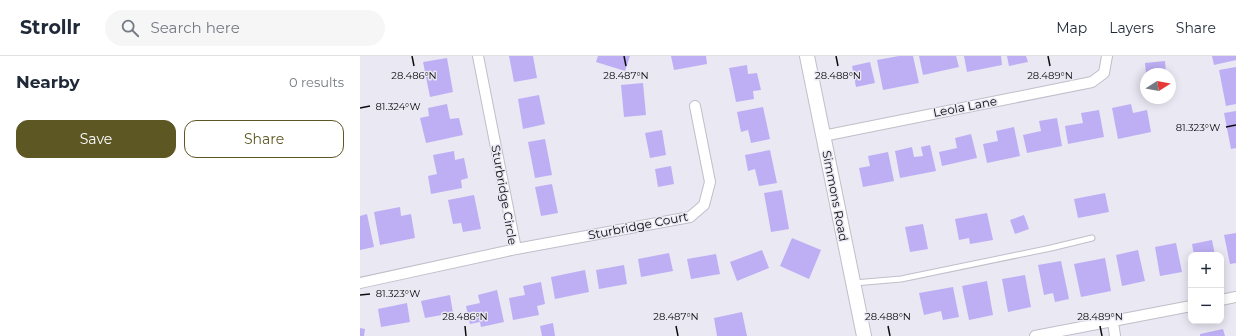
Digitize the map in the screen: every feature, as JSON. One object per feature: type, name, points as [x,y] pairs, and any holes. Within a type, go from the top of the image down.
[{"type":"street","name":"Sturbridge Circle","points":[[360,283],[516,249],[478,56]]},
{"type":"street","name":"Simmons Road","points":[[807,56],[864,336]]},
{"type":"street","name":"Leola Lane","points":[[823,136],[1092,82],[1104,73],[1107,56]]},
{"type":"street","name":"Sturbridge Court","points":[[516,249],[690,217],[704,205],[710,182],[695,106]]},
{"type":"street","points":[[1224,299],[1236,297]]},
{"type":"street","points":[[1035,336],[1188,307]]},
{"type":"street","points":[[1113,322],[1115,336]]},
{"type":"lane","points":[[853,283],[901,279],[1092,238]]},
{"type":"building","points":[[509,56],[533,56],[537,78],[514,82]]},
{"type":"building","points":[[598,56],[630,56],[625,71],[596,62]]},
{"type":"building","points":[[671,56],[706,56],[707,64],[674,70]]},
{"type":"building","points":[[899,56],[913,56],[919,83],[883,90],[877,60]]},
{"type":"building","points":[[919,56],[956,56],[959,67],[923,75]]},
{"type":"building","points":[[964,56],[1001,56],[1002,65],[967,72]]},
{"type":"building","points":[[1007,56],[1026,56],[1028,62],[1009,66]]},
{"type":"building","points":[[1212,56],[1236,56],[1236,60],[1214,65]]},
{"type":"building","points":[[447,58],[453,92],[430,97],[423,62]]},
{"type":"building","points":[[1165,61],[1166,68],[1145,68],[1145,63]]},
{"type":"building","points":[[870,62],[875,83],[856,87],[852,66]]},
{"type":"building","points":[[747,65],[748,74],[757,73],[761,90],[753,91],[754,99],[736,102],[729,68]]},
{"type":"building","points":[[1236,67],[1236,104],[1226,106],[1219,70]]},
{"type":"building","points":[[643,83],[646,115],[624,117],[621,85]]},
{"type":"building","points":[[539,95],[545,124],[523,129],[518,99]]},
{"type":"building","points":[[447,104],[450,119],[459,118],[463,135],[426,143],[420,118],[429,116],[428,108]]},
{"type":"building","points":[[1131,104],[1133,113],[1147,110],[1151,132],[1118,139],[1112,108]]},
{"type":"building","points":[[763,107],[770,139],[751,143],[748,130],[741,132],[737,112]]},
{"type":"building","points":[[1099,110],[1104,137],[1068,144],[1065,126],[1083,123],[1081,113]]},
{"type":"building","points":[[1236,111],[1236,148],[1231,149],[1224,113]]},
{"type":"building","points":[[1057,118],[1062,146],[1027,153],[1023,135],[1041,131],[1039,121]]},
{"type":"building","points":[[1014,127],[1020,156],[987,163],[983,144],[998,141],[996,131]]},
{"type":"building","points":[[662,130],[666,155],[650,158],[645,133]]},
{"type":"building","points":[[971,134],[977,158],[942,166],[939,152],[957,148],[955,138]]},
{"type":"building","points":[[545,139],[552,175],[535,178],[528,142]]},
{"type":"building","points":[[930,145],[936,171],[900,178],[895,151],[912,147],[914,157],[923,156],[921,147]]},
{"type":"building","points":[[770,150],[777,183],[759,186],[755,169],[748,171],[745,155]]},
{"type":"building","points":[[454,151],[455,160],[464,158],[468,178],[461,180],[462,188],[431,194],[428,176],[437,174],[433,155]]},
{"type":"building","points":[[888,152],[894,181],[863,187],[859,168],[870,166],[868,156]]},
{"type":"building","points":[[671,166],[674,184],[658,187],[655,169]]},
{"type":"building","points":[[552,184],[558,213],[541,216],[535,187]]},
{"type":"building","points":[[782,190],[789,229],[771,232],[764,193]]},
{"type":"building","points":[[1105,193],[1109,212],[1078,218],[1074,199]]},
{"type":"building","points":[[474,195],[481,229],[463,232],[461,223],[453,224],[448,200]]},
{"type":"building","points":[[400,207],[401,216],[411,214],[415,238],[380,245],[374,212]]},
{"type":"building","points":[[987,213],[993,240],[970,244],[969,238],[959,240],[955,219]]},
{"type":"building","points":[[367,214],[374,247],[360,250],[360,216]]},
{"type":"building","points":[[1024,215],[1029,229],[1015,234],[1010,220]]},
{"type":"building","points":[[923,224],[928,249],[910,252],[905,227]]},
{"type":"building","points":[[1236,233],[1236,263],[1230,264],[1224,235]]},
{"type":"building","points":[[792,238],[821,250],[809,279],[780,266]]},
{"type":"building","points":[[1212,240],[1214,252],[1193,252],[1192,244]]},
{"type":"building","points":[[1176,243],[1182,272],[1160,276],[1155,247]]},
{"type":"building","points":[[762,250],[769,268],[737,281],[730,262]]},
{"type":"building","points":[[1138,250],[1145,281],[1122,286],[1116,255]]},
{"type":"building","points":[[669,253],[673,271],[641,277],[638,259]]},
{"type":"building","points":[[716,254],[720,274],[691,279],[687,259]]},
{"type":"building","points":[[1105,258],[1111,291],[1081,297],[1074,264]]},
{"type":"building","points":[[1061,261],[1069,299],[1055,302],[1053,293],[1044,295],[1038,265]]},
{"type":"building","points":[[624,265],[627,284],[599,289],[596,270]]},
{"type":"building","points":[[585,270],[589,292],[555,299],[551,277]]},
{"type":"building","points":[[1025,275],[1031,307],[1008,312],[1002,279]]},
{"type":"building","points":[[987,281],[993,315],[969,320],[962,286]]},
{"type":"building","points":[[541,282],[545,304],[537,306],[539,315],[513,320],[509,298],[525,295],[523,286]]},
{"type":"building","points":[[953,287],[959,317],[943,320],[941,311],[924,315],[919,293]]},
{"type":"building","points":[[497,290],[504,322],[481,327],[480,322],[470,324],[466,306],[480,303],[478,295]]},
{"type":"building","points":[[450,295],[453,313],[425,318],[421,301]]},
{"type":"building","points":[[407,303],[410,322],[381,327],[378,309]]},
{"type":"building","points":[[742,312],[747,336],[717,336],[714,318]]},
{"type":"building","points":[[553,323],[555,336],[542,336],[540,326]]},
{"type":"building","points":[[360,328],[365,329],[364,336],[360,336]]},
{"type":"building","points":[[1223,329],[1225,336],[1200,336],[1200,334]]}]
